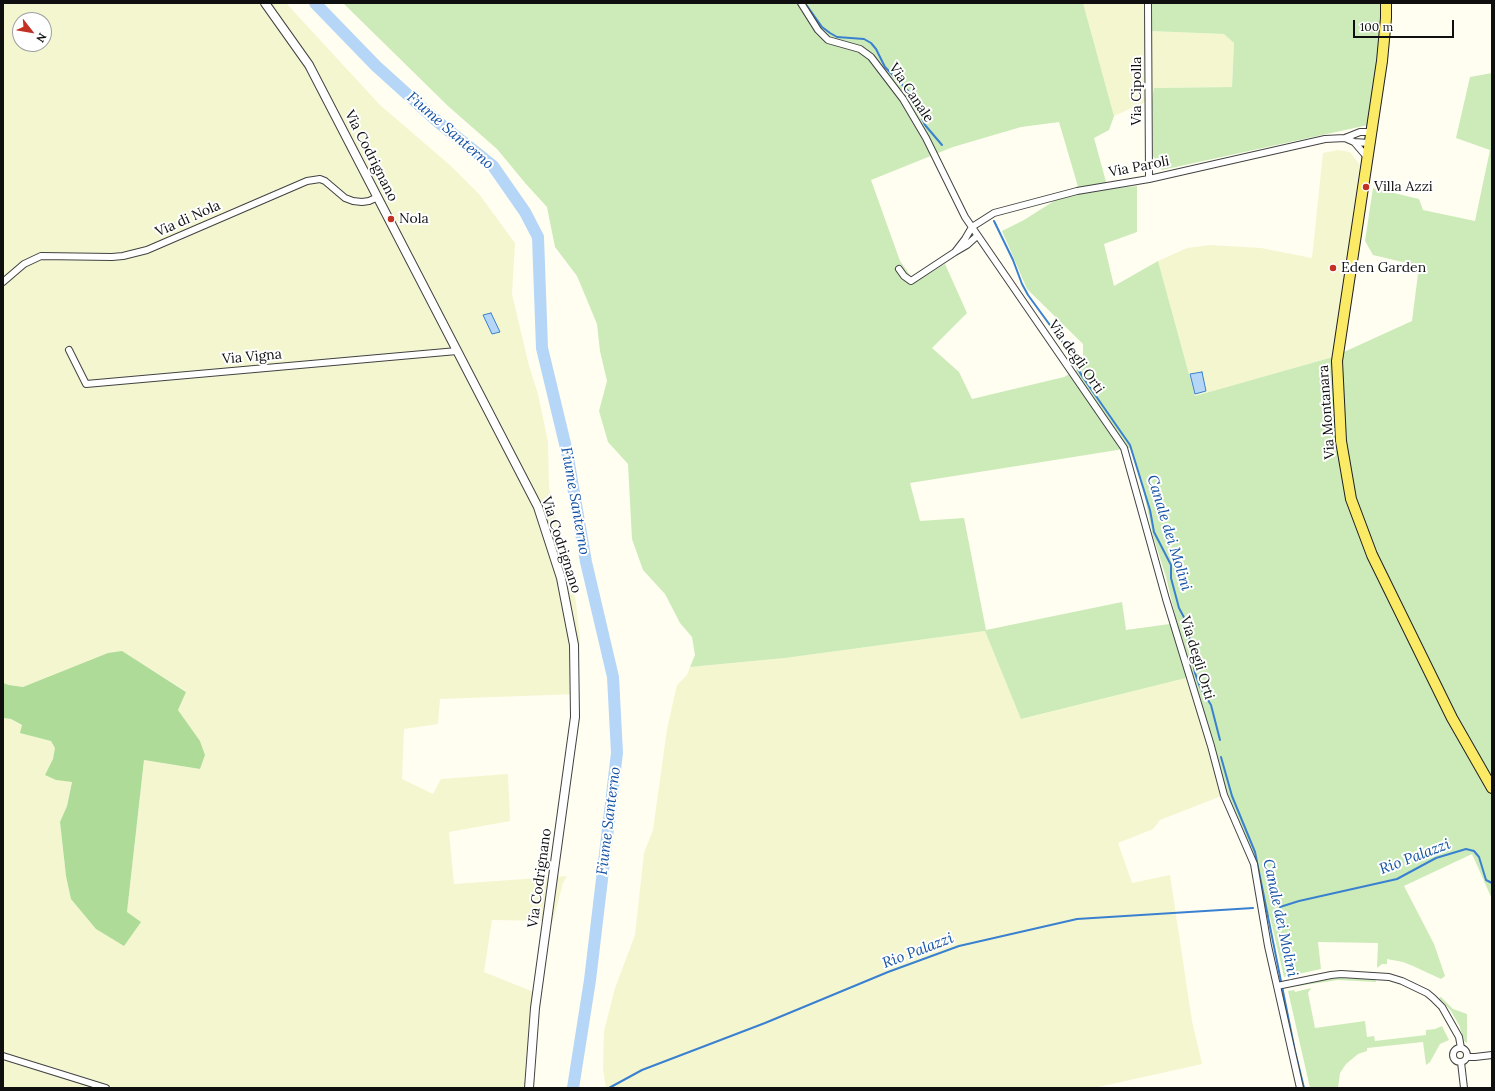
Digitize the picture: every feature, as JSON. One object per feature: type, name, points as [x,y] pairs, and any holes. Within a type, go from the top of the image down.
[{"type":"main road","name":"Via Montanara","points":[[1386,3],[1382,61],[1337,361],[1341,441],[1351,499],[1376,562],[1452,718],[1492,788]]},
{"type":"street","name":"Via Codrignano","points":[[265,3],[310,65],[538,507],[561,578],[574,645],[575,717],[535,1008],[529,1088]]},
{"type":"street","name":"Via Canale","points":[[800,3],[818,30],[828,40],[860,49],[871,57],[911,112],[926,138],[962,212],[972,227]]},
{"type":"street","name":"Via Cipolla","points":[[1148,3],[1149,179]]},
{"type":"street","points":[[1345,138],[1360,132],[1371,132]]},
{"type":"street","name":"Via Paroli","points":[[955,252],[972,227],[994,213],[1077,191],[1149,179],[1325,139],[1345,138]]},
{"type":"street","points":[[1345,138],[1354,142],[1369,143]]},
{"type":"street","points":[[1354,142],[1367,157]]},
{"type":"street","name":"Via di Nola","points":[[3,282],[24,264],[40,256],[50,255],[100,258],[123,256],[147,250],[307,181],[320,179],[325,181],[352,201],[370,201],[378,197]]},
{"type":"street","name":"Via degli Orti","points":[[972,227],[1124,448],[1166,599],[1211,746],[1224,795],[1254,864],[1268,946],[1279,985],[1300,1088]]},
{"type":"street","name":"Via Paroli","points":[[899,269],[911,282],[967,245],[977,236]]},
{"type":"street","name":"Via Vigna","points":[[69,350],[86,384],[457,351]]},
{"type":"street","points":[[1279,985],[1341,974],[1389,977],[1402,981],[1427,993],[1442,1007],[1459,1037],[1461,1048],[1465,1050],[1467,1056]]},
{"type":"street","points":[[1461,1048],[1455,1050],[1453,1054],[1455,1060],[1461,1062]]},
{"type":"street","points":[[1467,1056],[1475,1057],[1492,1055]]},
{"type":"street","points":[[3,1056],[106,1088]]},
{"type":"street","points":[[1461,1062],[1465,1060],[1467,1056]]},
{"type":"street","points":[[1461,1062],[1464,1088]]},
{"type":"green space","points":[[3,3],[286,3],[380,105],[451,166],[479,194],[515,243],[512,294],[529,366],[538,394],[548,442],[549,488],[576,602],[580,641],[577,694],[440,699],[438,724],[404,729],[402,779],[433,794],[441,779],[508,774],[510,821],[449,832],[454,884],[567,876],[563,883],[553,921],[492,920],[484,972],[541,995],[533,1088],[3,1088],[3,718],[11,719],[26,728],[46,733],[56,748],[53,759],[56,780],[72,781],[67,806],[60,822],[66,876],[127,912],[144,760],[200,769],[205,755],[200,741],[178,710],[186,691],[122,652],[23,687],[3,683]]},
{"type":"green space","points":[[343,3],[1083,3],[1114,116],[1109,130],[1094,138],[1108,189],[1137,186],[1137,232],[1104,244],[1114,286],[1158,261],[1195,396],[1333,357],[1412,321],[1419,266],[1373,255],[1365,241],[1373,188],[1419,199],[1423,210],[1475,221],[1490,150],[1456,138],[1470,77],[1492,73],[1492,899],[1472,854],[1404,886],[1434,944],[1445,976],[1441,979],[1403,962],[1387,959],[1387,964],[1382,964],[1377,968],[1378,943],[1318,942],[1321,969],[1284,977],[1258,872],[1224,795],[1190,677],[1021,719],[985,631],[785,658],[690,667],[695,655],[692,637],[680,623],[665,594],[643,570],[632,539],[628,464],[608,442],[599,411],[607,381],[600,351],[597,324],[577,276],[555,247],[547,207],[497,149],[448,106]],"holes":[[[1059,122],[1079,190],[1054,201],[1024,220],[1002,231],[1027,289],[1083,344],[1083,366],[1064,377],[972,399],[959,372],[932,348],[967,313],[945,264],[915,282],[900,261],[871,180],[953,147],[1021,127]],[[1130,448],[1143,488],[1153,536],[1166,577],[1177,623],[1126,630],[1122,602],[986,630],[964,518],[920,521],[910,483]]]},
{"type":"green space","points":[[1083,3],[1150,3],[1149,31],[1225,34],[1234,43],[1232,87],[1154,88],[1152,99],[1114,116]]},
{"type":"green space","points":[[1150,3],[1382,3],[1383,10],[1368,125],[1162,170],[1153,156],[1152,99],[1154,88],[1232,87],[1234,43],[1224,34],[1149,31]]},
{"type":"green space","points":[[1338,150],[1350,152],[1360,165],[1333,357],[1195,396],[1158,261],[1187,248],[1210,245],[1261,248],[1312,258],[1323,153]]},
{"type":"green space","points":[[985,631],[1022,719],[1190,677],[1224,795],[1160,820],[1153,829],[1118,843],[1132,883],[1170,875],[1192,1021],[1202,1064],[1094,1088],[606,1088],[603,1069],[604,1031],[615,988],[635,935],[644,853],[653,830],[667,729],[677,685],[687,675],[690,667],[785,658]]},
{"type":"green space","points":[[122,651],[186,692],[178,710],[200,741],[205,755],[200,769],[144,760],[127,912],[141,922],[124,946],[96,929],[71,899],[66,876],[60,822],[67,806],[72,782],[56,780],[45,775],[53,759],[55,748],[51,741],[20,733],[22,725],[11,719],[3,718],[3,683],[23,687],[108,653]]},
{"type":"green space","points":[[1337,978],[1375,979],[1376,982],[1338,980],[1298,986],[1298,985]]},
{"type":"green space","points":[[1311,988],[1308,993],[1315,1028],[1365,1021],[1367,1037],[1374,1036],[1375,1041],[1426,1035],[1426,1030],[1435,1029],[1442,1026],[1449,1040],[1440,1044],[1430,1062],[1426,1065],[1423,1042],[1367,1048],[1367,1051],[1358,1054],[1346,1064],[1340,1073],[1338,1088],[1310,1088],[1288,991],[1294,990],[1295,992]]},
{"type":"green space","points":[[1441,997],[1453,1009],[1467,1014],[1467,1043],[1464,1041],[1459,1025],[1451,1011],[1439,998]]},
{"type":"water","points":[[491,313],[500,332],[492,334],[483,315]]},
{"type":"water","points":[[1202,372],[1206,391],[1195,394],[1190,374]]},
{"type":"waterway","name":"Fiume Santerno","points":[[315,3],[376,66],[438,122],[493,166],[525,212],[538,237],[542,348],[567,452],[586,562],[613,677],[617,753],[590,980],[573,1088]]},
{"type":"waterway","name":"Canale dei Molini","points":[[805,3],[822,27],[830,33],[837,37],[864,39],[871,43],[876,49],[885,67],[912,95],[925,125],[942,145]]},
{"type":"waterway","name":"Canale dei Molini","points":[[994,221],[1028,295],[1063,343],[1082,376],[1130,445],[1150,510],[1154,532],[1171,565],[1171,578],[1179,608],[1187,623],[1195,673],[1200,687],[1211,705],[1220,740]]},
{"type":"waterway","name":"Canale dei Molini","points":[[1221,757],[1232,796],[1255,852],[1295,1051],[1304,1088]]},
{"type":"waterway","name":"Rio Palazzi","points":[[1280,907],[1299,901],[1397,879],[1436,858],[1466,849],[1474,851],[1479,857],[1486,880],[1492,883]]},
{"type":"waterway","name":"Rio Palazzi","points":[[609,1088],[642,1070],[765,1023],[888,972],[959,946],[1077,919],[1253,908]]},
{"type":"place","name":"Villa Azzi","points":[[1366,187]]},
{"type":"place","name":"Nola","points":[[391,219]]},
{"type":"place","name":"Eden Garden","points":[[1333,268]]}]
